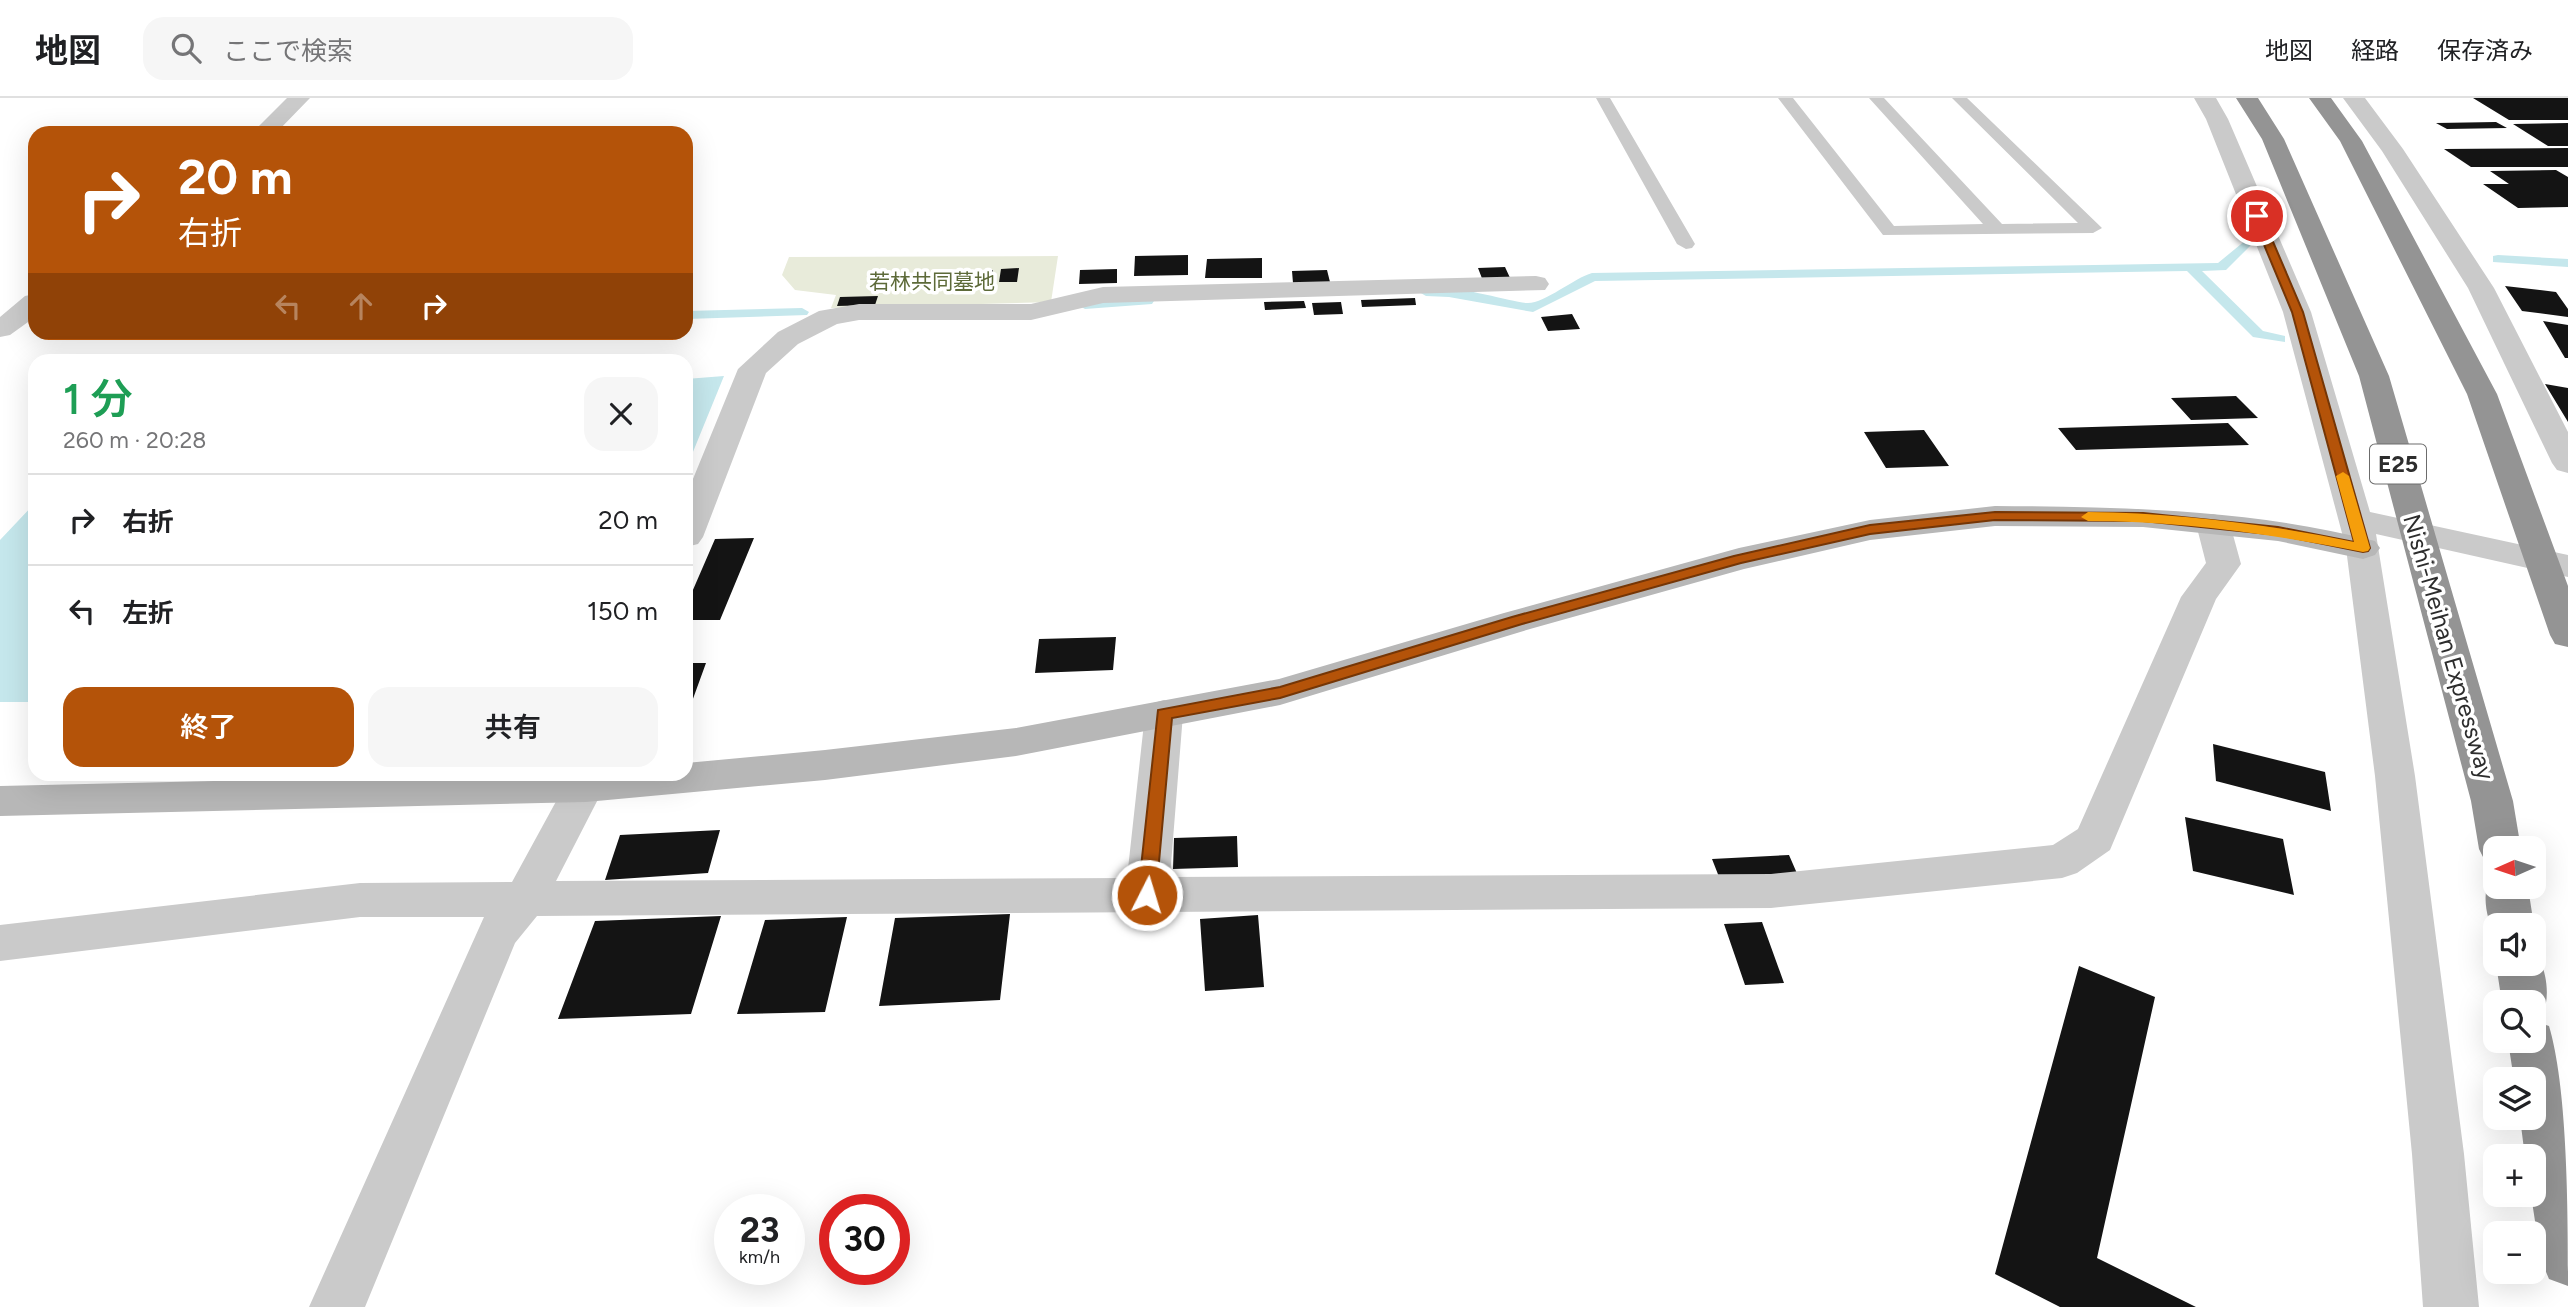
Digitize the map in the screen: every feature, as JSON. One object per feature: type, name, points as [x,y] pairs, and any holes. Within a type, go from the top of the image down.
[{"type":"highway","name":"Nishi-Meihan Expressway","points":[[2247,98],[2273,139],[2374,376],[2492,801],[2498,836]]},
{"type":"highway","points":[[2320,98],[2351,141],[2482,394],[2568,635]]},
{"type":"highway","points":[[2534,1053],[2568,1261]]},
{"type":"street","points":[[270,126],[299,98]]},
{"type":"street","points":[[2205,98],[2297,312],[2359,533],[2398,803],[2438,1154],[2451,1307]]},
{"type":"street","points":[[2354,98],[2392,149],[2481,288],[2568,463]]},
{"type":"street","points":[[693,519],[753,369],[788,338],[830,317],[859,312],[1031,312],[1103,295],[1536,284]]},
{"type":"street","points":[[0,329],[28,309]]},
{"type":"street","points":[[693,773],[825,765],[1016,742],[1280,692],[1517,621],[1739,559],[1870,530],[1995,516],[2143,517],[2278,531],[2359,533],[2568,566]]},
{"type":"street","points":[[0,943],[360,900],[1771,891],[2062,861],[2095,839],[2199,597],[2224,564],[2213,524]]},
{"type":"street","points":[[1147,895],[1164,714]]},
{"type":"street","points":[[0,801],[560,781]]},
{"type":"street","points":[[337,1307],[498,933],[525,899],[587,781]]},
{"type":"lane","points":[[1604,98],[1686,244]]},
{"type":"lane","points":[[1785,98],[1889,231],[2093,228],[1959,98]]},
{"type":"lane","points":[[1876,98],[1997,229]]},
{"type":"green space","name":"若林共同墓地","points":[[1058,256],[1051,302],[831,308],[836,295],[795,290],[782,275],[789,257]]},
{"type":"water","points":[[724,376],[693,452],[693,378]]},
{"type":"water","points":[[28,510],[28,702],[0,702],[0,540]]},
{"type":"building","points":[[2473,98],[2568,98],[2568,120],[2509,120]]},
{"type":"building","points":[[2496,122],[2507,128],[2447,129],[2436,123]]},
{"type":"building","points":[[2568,123],[2568,146],[2548,146],[2513,124]]},
{"type":"building","points":[[2568,148],[2568,167],[2471,167],[2444,149]]},
{"type":"building","points":[[2556,170],[2568,177],[2568,207],[2518,208],[2483,184],[2509,184],[2490,171]]},
{"type":"building","points":[[1188,255],[1188,275],[1134,276],[1135,256]]},
{"type":"building","points":[[1262,258],[1262,278],[1205,278],[1207,259]]},
{"type":"building","points":[[1505,267],[1511,280],[1483,281],[1478,268]]},
{"type":"building","points":[[1019,268],[1017,282],[999,282],[1001,269]]},
{"type":"building","points":[[1117,269],[1117,283],[1079,284],[1080,270]]},
{"type":"building","points":[[993,270],[992,278],[976,279],[977,271]]},
{"type":"building","points":[[1327,270],[1330,282],[1293,283],[1292,271]]},
{"type":"building","points":[[2505,286],[2556,292],[2568,309],[2568,317],[2522,311]]},
{"type":"building","points":[[878,296],[875,305],[837,306],[840,297]]},
{"type":"building","points":[[1415,298],[1416,305],[1362,307],[1361,300]]},
{"type":"building","points":[[1304,301],[1306,308],[1265,310],[1264,302]]},
{"type":"building","points":[[1341,302],[1343,314],[1314,315],[1312,303]]},
{"type":"building","points":[[1572,314],[1580,329],[1548,331],[1541,317]]},
{"type":"building","points":[[2543,321],[2568,325],[2568,358],[2565,358]]},
{"type":"building","points":[[2545,384],[2568,388],[2568,422]]},
{"type":"building","points":[[2236,396],[2258,418],[2191,420],[2171,398]]},
{"type":"building","points":[[2228,423],[2249,445],[2076,450],[2058,428]]},
{"type":"building","points":[[1924,430],[1949,466],[1886,468],[1864,432]]},
{"type":"building","points":[[754,538],[720,620],[693,620],[693,590],[715,539]]},
{"type":"building","points":[[1116,637],[1113,670],[1035,673],[1039,639]]},
{"type":"building","points":[[693,663],[706,663],[693,699]]},
{"type":"building","points":[[2213,744],[2325,772],[2331,811],[2216,781]]},
{"type":"building","points":[[2185,817],[2283,839],[2294,895],[2193,871]]},
{"type":"building","points":[[720,830],[708,873],[605,880],[620,835]]},
{"type":"building","points":[[1237,836],[1238,867],[1173,869],[1174,838]]},
{"type":"building","points":[[1789,855],[1799,878],[1721,882],[1712,859]]},
{"type":"building","points":[[1010,914],[1000,1000],[879,1006],[895,918]]},
{"type":"building","points":[[1258,915],[1264,987],[1205,991],[1200,919]]},
{"type":"building","points":[[721,916],[691,1014],[558,1019],[595,921]]},
{"type":"building","points":[[847,917],[825,1012],[737,1014],[765,920]]},
{"type":"building","points":[[1762,922],[1784,983],[1745,985],[1724,924]]},
{"type":"building","points":[[2079,966],[2155,997],[2097,1258],[2196,1307],[2060,1307],[1995,1274]]},
{"type":"waterway","points":[[1426,292],[1449,293],[1533,308],[1592,277],[2221,267],[2246,244]]},
{"type":"waterway","points":[[2498,259],[2568,263]]},
{"type":"waterway","points":[[2191,268],[2258,334],[2280,339]]},
{"type":"waterway","points":[[1085,305],[1147,301]]},
{"type":"waterway","points":[[693,315],[802,312]]},
{"type":"slow traffic","points":[[2088,517],[2143,517],[2278,531],[2363,548],[2343,476]]},
{"type":"route","points":[[1147,895],[1164,714],[1280,692],[1517,621],[1739,559],[1870,530],[1995,516],[2143,517],[2278,531],[2363,548],[2297,312],[2257,216]]}]
